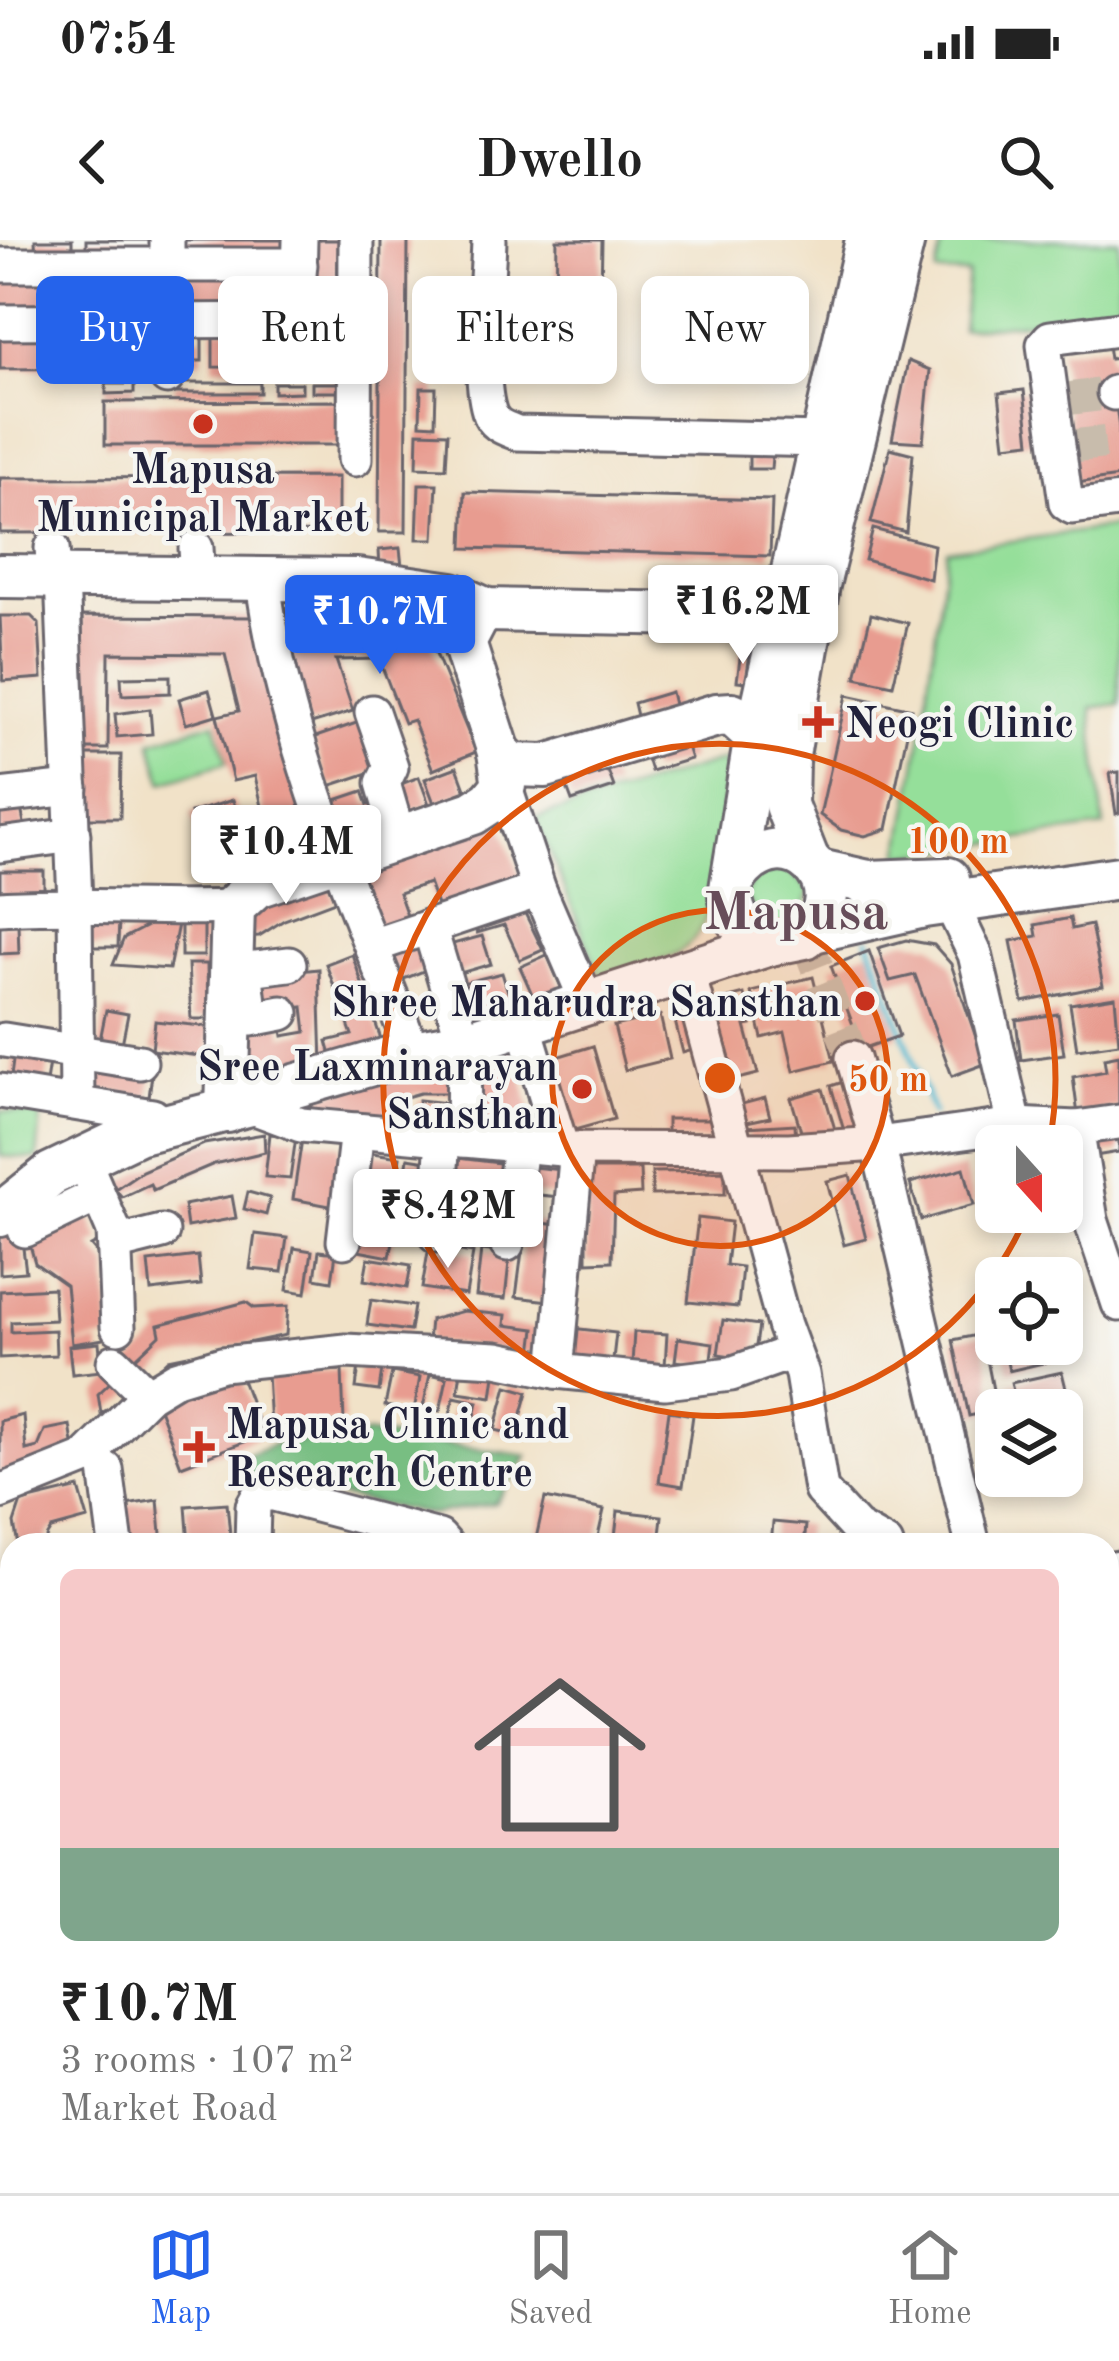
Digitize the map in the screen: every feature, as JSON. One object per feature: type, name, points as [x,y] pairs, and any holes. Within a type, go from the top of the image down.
[{"type":"main road","points":[[770,944],[743,930],[730,895],[756,736],[866,240]]},
{"type":"main road","points":[[813,931],[824,912],[826,891],[786,805],[787,761],[818,585],[903,240]]},
{"type":"main road","points":[[0,576],[197,563],[357,580],[452,594],[476,627],[502,768],[490,802],[473,813],[256,886],[233,907],[238,970],[237,1108]]},
{"type":"main road","points":[[0,594],[59,573],[266,596],[357,596],[430,609],[476,627],[740,615],[789,587]]},
{"type":"main road","points":[[502,768],[546,766],[717,716],[732,715],[756,736]]},
{"type":"main road","points":[[735,877],[746,862],[778,849],[868,882],[1118,878]]},
{"type":"main road","points":[[20,1212],[51,1174],[137,1132],[237,1108],[301,1105],[413,1052],[464,1043],[770,944],[794,942],[813,931],[1118,878]]},
{"type":"main road","points":[[20,1212],[59,1188],[94,1185],[146,1149],[166,1128]]},
{"type":"street","points":[[355,460],[356,240]]},
{"type":"street","points":[[489,240],[485,369],[489,412],[498,426],[517,433],[820,440]]},
{"type":"street","points":[[0,265],[167,253],[300,252],[298,320],[194,321]]},
{"type":"street","points":[[0,322],[36,322]]},
{"type":"street","points":[[1119,328],[1050,338],[1044,345],[1059,401],[1066,503],[1072,507],[1119,501]]},
{"type":"street","points":[[59,573],[76,903],[77,1101]]},
{"type":"street","points":[[266,596],[274,652],[302,756],[413,1052]]},
{"type":"street","points":[[372,712],[391,767],[383,783],[399,838]]},
{"type":"street","points":[[502,768],[538,890],[588,1004]]},
{"type":"street","points":[[0,796],[71,788]]},
{"type":"street","points":[[0,845],[73,835]]},
{"type":"street","points":[[372,946],[538,890]]},
{"type":"street","points":[[0,908],[76,903],[150,910],[233,907]]},
{"type":"street","points":[[951,904],[975,954],[1015,1125]]},
{"type":"street","points":[[429,926],[464,1043],[436,1235]]},
{"type":"street","points":[[282,1013],[251,1019],[238,970],[289,964]]},
{"type":"street","points":[[688,973],[802,1374],[821,1490],[865,1533]]},
{"type":"street","points":[[524,1024],[570,1149],[556,1371]]},
{"type":"street","points":[[4,1040],[140,1062]]},
{"type":"street","points":[[853,1058],[878,1144],[970,1533]]},
{"type":"street","points":[[0,1090],[153,1116],[166,1128]]},
{"type":"street","points":[[301,1105],[357,1130],[570,1149],[740,1152],[878,1144],[975,1131]]},
{"type":"street","points":[[1083,1127],[1119,1122]]},
{"type":"street","points":[[344,1240],[357,1130]]},
{"type":"street","points":[[508,1244],[520,1146]]},
{"type":"street","points":[[1083,1171],[1091,1220],[1119,1304]]},
{"type":"street","points":[[94,1185],[114,1231],[118,1327]]},
{"type":"street","points":[[114,1231],[126,1240],[162,1232]]},
{"type":"street","points":[[0,1492],[86,1458],[148,1396],[221,1356],[346,1351],[497,1359],[556,1371],[665,1382],[731,1374],[794,1352]]},
{"type":"street","points":[[114,1362],[148,1396]]},
{"type":"street","points":[[106,1469],[114,1533]]},
{"type":"street","points":[[252,1533],[253,1506],[258,1497],[271,1493],[420,1533]]},
{"type":"green space","points":[[943,240],[1119,240],[1119,312],[962,329],[968,274],[936,273]]},
{"type":"green space","points":[[1119,526],[1119,704],[1091,708],[1104,827],[900,856],[947,550]]},
{"type":"green space","points":[[215,722],[227,762],[163,782],[151,741]]},
{"type":"green space","points":[[726,759],[719,862],[707,915],[697,935],[673,955],[602,981],[536,818]]},
{"type":"green space","points":[[786,868],[809,890],[801,921],[763,929],[745,895],[755,876]]},
{"type":"green space","points":[[0,1111],[41,1115],[37,1159],[0,1156]]},
{"type":"green space","points":[[370,1434],[528,1456],[495,1503],[431,1515],[265,1481],[232,1461],[275,1444]]},
{"type":"building","points":[[35,240],[72,240],[72,261],[36,261]]},
{"type":"building","points":[[86,240],[158,240],[158,261],[86,261]]},
{"type":"building","points":[[173,240],[283,240],[283,255],[173,256]]},
{"type":"building","points":[[306,240],[338,240],[337,276],[306,276]]},
{"type":"building","points":[[381,240],[408,240],[406,532],[379,532],[380,384],[388,384],[388,276],[381,276]]},
{"type":"building","points":[[557,240],[602,240],[601,276],[556,276]]},
{"type":"building","points":[[0,274],[153,274],[36,276],[36,315],[0,315]]},
{"type":"building","points":[[175,275],[284,276],[218,276],[218,312],[194,312],[194,276]]},
{"type":"building","points":[[0,328],[36,328],[36,369],[0,369]]},
{"type":"building","points":[[213,328],[218,328],[218,367],[213,367]]},
{"type":"building","points":[[194,337],[202,337],[202,361],[194,361]]},
{"type":"building","points":[[1108,345],[1110,359],[1119,358],[1119,375],[1112,376],[1119,477],[1076,483],[1060,351]]},
{"type":"building","points":[[908,361],[930,370],[923,442],[892,440]]},
{"type":"building","points":[[106,384],[134,384],[134,393],[106,394]]},
{"type":"building","points":[[174,384],[260,384],[260,393],[174,393]]},
{"type":"building","points":[[274,384],[302,384],[302,392],[274,393]]},
{"type":"building","points":[[312,384],[340,384],[340,392],[312,392]]},
{"type":"building","points":[[421,388],[436,388],[435,425],[420,424]]},
{"type":"building","points":[[1024,390],[1030,442],[1005,445],[999,393]]},
{"type":"building","points":[[340,401],[340,445],[105,445],[105,402]]},
{"type":"building","points":[[418,432],[448,433],[446,468],[417,467]]},
{"type":"building","points":[[890,448],[913,454],[906,532],[871,523]]},
{"type":"building","points":[[749,456],[772,456],[771,469],[749,469]]},
{"type":"building","points":[[338,477],[338,532],[0,533],[0,478]]},
{"type":"building","points":[[419,484],[437,484],[434,539],[417,539]]},
{"type":"building","points":[[465,492],[772,500],[770,556],[463,548]]},
{"type":"building","points":[[873,529],[934,545],[930,579],[865,560]]},
{"type":"building","points":[[400,548],[402,567],[380,569],[379,550]]},
{"type":"building","points":[[871,614],[908,623],[893,685],[856,677]]},
{"type":"building","points":[[0,616],[31,616],[39,624],[42,678],[3,681]]},
{"type":"building","points":[[82,616],[252,617],[312,846],[262,869],[199,883],[192,867],[213,861],[211,849],[253,839],[251,833],[267,828],[255,776],[233,781],[217,716],[239,711],[225,654],[109,653],[108,749],[84,749]]},
{"type":"building","points":[[409,618],[426,629],[476,752],[433,770],[413,720],[404,723],[379,659],[336,660],[353,711],[308,725],[283,623],[292,619]]},
{"type":"building","points":[[741,651],[750,653],[746,682],[737,681]]},
{"type":"building","points":[[170,676],[170,693],[122,695],[121,677]]},
{"type":"building","points":[[209,690],[216,715],[186,724],[179,699]]},
{"type":"building","points":[[671,692],[675,709],[638,720],[634,703]]},
{"type":"building","points":[[847,695],[912,709],[887,829],[865,836],[841,830],[820,815]]},
{"type":"building","points":[[150,709],[152,734],[117,737],[115,714]]},
{"type":"building","points":[[371,718],[387,767],[329,786],[313,738]]},
{"type":"building","points":[[686,743],[691,759],[651,771],[646,755]]},
{"type":"building","points":[[84,755],[121,755],[120,818],[83,818]]},
{"type":"building","points":[[457,767],[466,791],[434,803],[425,779]]},
{"type":"building","points":[[608,771],[614,787],[572,801],[566,785]]},
{"type":"building","points":[[1119,772],[1119,813],[1116,814],[1110,773]]},
{"type":"building","points":[[419,777],[429,804],[398,815],[388,789]]},
{"type":"building","points":[[363,791],[368,805],[384,799],[391,819],[344,834],[333,801]]},
{"type":"building","points":[[19,797],[26,834],[0,838],[0,800]]},
{"type":"building","points":[[233,800],[243,833],[202,846],[191,813]]},
{"type":"building","points":[[500,820],[525,891],[438,908],[429,883],[399,893],[411,927],[375,938],[356,874]]},
{"type":"building","points":[[0,871],[44,871],[44,899],[0,898]]},
{"type":"building","points":[[324,876],[335,901],[284,920],[259,936],[242,937],[247,908]]},
{"type":"building","points":[[521,905],[543,950],[520,960],[504,925],[477,933],[469,919]]},
{"type":"building","points":[[90,914],[119,916],[118,947],[89,947]]},
{"type":"building","points":[[181,918],[204,918],[204,956],[181,956]]},
{"type":"building","points":[[1070,918],[1072,929],[1091,925],[1103,986],[1023,1002],[1011,941],[1037,936],[1035,925]]},
{"type":"building","points":[[0,924],[18,924],[19,953],[0,954]]},
{"type":"building","points":[[151,924],[178,924],[169,969],[113,965],[124,938]]},
{"type":"building","points":[[482,936],[491,964],[457,974],[449,945]]},
{"type":"building","points":[[424,937],[436,966],[399,981],[385,952]]},
{"type":"building","points":[[906,940],[934,945],[951,964],[985,1064],[952,1076],[915,975],[890,981],[878,948]]},
{"type":"building","name":"Shree Maharudra Sansthan","points":[[869,951],[899,1036],[862,1049],[831,966]]},
{"type":"building","points":[[352,954],[383,1045],[332,1059],[327,1041],[352,1035],[326,964]]},
{"type":"building","points":[[547,955],[564,994],[537,1005],[520,967]]},
{"type":"building","points":[[188,964],[207,964],[208,1019],[191,1019]]},
{"type":"building","points":[[319,969],[322,1065],[249,1083],[246,1028],[281,1024],[283,1036],[306,1032],[303,1007],[255,1013],[251,976]]},
{"type":"building","points":[[502,973],[517,1020],[474,1032],[462,983]]},
{"type":"building","points":[[813,977],[834,1061],[794,1071],[785,1032],[762,1038],[751,992]]},
{"type":"building","points":[[744,994],[751,1025],[745,1026],[758,1074],[730,1081],[710,1003]]},
{"type":"building","points":[[1115,997],[1119,1043],[1077,1049],[1070,1004]]},
{"type":"building","points":[[691,999],[704,1047],[683,1053],[671,1005]]},
{"type":"building","points":[[106,1010],[128,1014],[119,1059],[97,1055]]},
{"type":"building","points":[[1058,1014],[1064,1054],[1021,1060],[1016,1020]]},
{"type":"building","points":[[660,1015],[670,1059],[625,1070],[614,1026]]},
{"type":"building","points":[[155,1021],[211,1027],[207,1057],[152,1050]]},
{"type":"building","points":[[514,1043],[537,1138],[475,1131],[471,1053]]},
{"type":"building","points":[[15,1045],[51,1050],[45,1088],[10,1084]]},
{"type":"building","name":"Sree Laxminarayan Sansthan","points":[[593,1046],[614,1119],[571,1131],[550,1059]]},
{"type":"building","points":[[458,1054],[460,1093],[420,1093],[389,1102],[389,1106],[418,1110],[419,1100],[456,1104],[453,1134],[312,1119],[310,1100]]},
{"type":"building","points":[[1119,1055],[1119,1108],[1078,1115],[1073,1077],[1106,1071],[1104,1058]]},
{"type":"building","points":[[94,1059],[153,1067],[149,1097],[90,1089]]},
{"type":"building","points":[[846,1081],[859,1127],[844,1131],[831,1086]]},
{"type":"building","points":[[823,1089],[837,1136],[803,1138],[791,1098]]},
{"type":"building","points":[[765,1098],[770,1117],[742,1123],[738,1105]]},
{"type":"building","points":[[667,1119],[717,1119],[716,1140],[667,1140]]},
{"type":"building","points":[[795,1124],[796,1143],[748,1145],[747,1127]]},
{"type":"building","points":[[1119,1132],[1119,1152],[1095,1156],[1090,1138]]},
{"type":"building","points":[[264,1134],[265,1152],[214,1164],[153,1190],[150,1184],[122,1197],[115,1189],[142,1171],[204,1144]]},
{"type":"building","points":[[270,1134],[296,1137],[290,1179],[265,1177]]},
{"type":"building","points":[[302,1139],[341,1145],[335,1207],[293,1199]]},
{"type":"building","points":[[365,1152],[400,1157],[391,1216],[356,1211]]},
{"type":"building","points":[[449,1157],[508,1164],[500,1231],[441,1225]]},
{"type":"building","points":[[408,1158],[440,1163],[430,1231],[398,1227]]},
{"type":"building","points":[[522,1166],[562,1170],[560,1197],[519,1193]]},
{"type":"building","points":[[964,1168],[974,1205],[921,1220],[910,1183]]},
{"type":"building","points":[[587,1169],[640,1169],[641,1194],[614,1196],[612,1261],[587,1262]]},
{"type":"building","points":[[725,1171],[725,1194],[652,1195],[652,1172]]},
{"type":"building","points":[[850,1175],[866,1239],[844,1245],[827,1181]]},
{"type":"building","points":[[248,1192],[270,1198],[266,1215],[244,1209]]},
{"type":"building","points":[[232,1196],[236,1218],[187,1227],[184,1205]]},
{"type":"building","points":[[89,1215],[100,1241],[91,1246],[107,1265],[110,1338],[72,1344],[66,1285],[35,1263],[30,1245]]},
{"type":"building","points":[[698,1218],[731,1222],[726,1265],[742,1267],[738,1307],[688,1302]]},
{"type":"building","points":[[526,1221],[558,1225],[549,1301],[516,1297]]},
{"type":"building","points":[[20,1224],[26,1272],[0,1274],[0,1234]]},
{"type":"building","points":[[357,1230],[394,1237],[390,1257],[353,1250]]},
{"type":"building","points":[[255,1234],[287,1238],[282,1272],[250,1269]]},
{"type":"building","points":[[429,1246],[473,1253],[466,1295],[422,1288]]},
{"type":"building","points":[[294,1248],[312,1251],[306,1293],[287,1290]]},
{"type":"building","points":[[481,1250],[510,1253],[505,1299],[476,1296]]},
{"type":"building","points":[[319,1251],[336,1253],[332,1281],[315,1278]]},
{"type":"building","points":[[198,1256],[201,1285],[151,1291],[148,1262]]},
{"type":"building","points":[[368,1258],[411,1265],[407,1288],[364,1280]]},
{"type":"building","points":[[53,1288],[55,1320],[11,1322],[11,1332],[55,1330],[56,1355],[0,1358],[0,1291]]},
{"type":"building","points":[[371,1300],[414,1306],[410,1331],[367,1325]]},
{"type":"building","points":[[246,1302],[254,1308],[288,1306],[286,1335],[169,1359],[125,1400],[101,1413],[98,1394],[160,1335],[158,1325]]},
{"type":"building","points":[[463,1311],[506,1315],[505,1325],[535,1329],[532,1353],[428,1341],[430,1320]]},
{"type":"building","points":[[723,1320],[759,1325],[754,1359],[718,1354]]},
{"type":"building","points":[[571,1328],[616,1333],[612,1368],[567,1363]]},
{"type":"building","points":[[634,1332],[667,1334],[665,1366],[632,1364]]},
{"type":"building","points":[[975,1335],[975,1365],[988,1365],[993,1389],[975,1389],[975,1415],[969,1416],[953,1340]]},
{"type":"building","points":[[678,1338],[713,1343],[710,1366],[675,1361]]},
{"type":"building","points":[[99,1343],[102,1371],[72,1374],[69,1346]]},
{"type":"building","points":[[359,1366],[382,1369],[379,1391],[356,1388]]},
{"type":"building","points":[[342,1370],[344,1422],[270,1426],[267,1374]]},
{"type":"building","points":[[461,1371],[495,1375],[492,1397],[458,1392]]},
{"type":"building","points":[[239,1372],[263,1435],[181,1466],[157,1403]]},
{"type":"building","points":[[392,1372],[420,1377],[414,1411],[385,1406]]},
{"type":"building","points":[[1062,1372],[1066,1389],[1013,1389],[1011,1383]]},
{"type":"building","points":[[430,1374],[447,1378],[440,1411],[423,1408]]},
{"type":"building","points":[[507,1386],[528,1392],[516,1435],[495,1430]]},
{"type":"building","points":[[454,1397],[478,1402],[470,1440],[446,1434]]},
{"type":"building","points":[[669,1411],[693,1415],[683,1486],[659,1482]]},
{"type":"building","points":[[23,1415],[26,1450],[38,1447],[45,1430],[70,1425],[75,1456],[0,1474],[0,1421]]},
{"type":"building","points":[[79,1488],[88,1519],[48,1533],[16,1533],[21,1502]]},
{"type":"building","points":[[545,1498],[604,1510],[599,1533],[537,1533]]},
{"type":"building","points":[[158,1500],[161,1533],[129,1533],[126,1505]]},
{"type":"building","points":[[227,1503],[230,1533],[188,1533],[186,1506]]},
{"type":"building","points":[[618,1511],[662,1516],[660,1533],[615,1533]]},
{"type":"building","points":[[773,1522],[806,1525],[805,1533],[772,1533]]},
{"type":"waterway","points":[[868,939],[933,1113]]},
{"type":"tunnel","points":[[1066,399],[1114,393]]},
{"type":"tunnel","points":[[1072,446],[1119,441]]},
{"type":"tunnel","points":[[805,937],[853,1058]]},
{"type":"place","name":"Mapusa Municipal Market","points":[[203,424]]},
{"type":"place","name":"Neogi Clinic","points":[[818,722]]},
{"type":"place","name":"Shree Maharudra Sansthan","points":[[865,1001]]},
{"type":"place","name":"Sree Laxminarayan Sansthan","points":[[582,1089]]},
{"type":"place","name":"Mapusa Clinic and Research Centre","points":[[199,1447]]},
{"type":"district","name":"Mapusa","points":[[796,910]]}]
